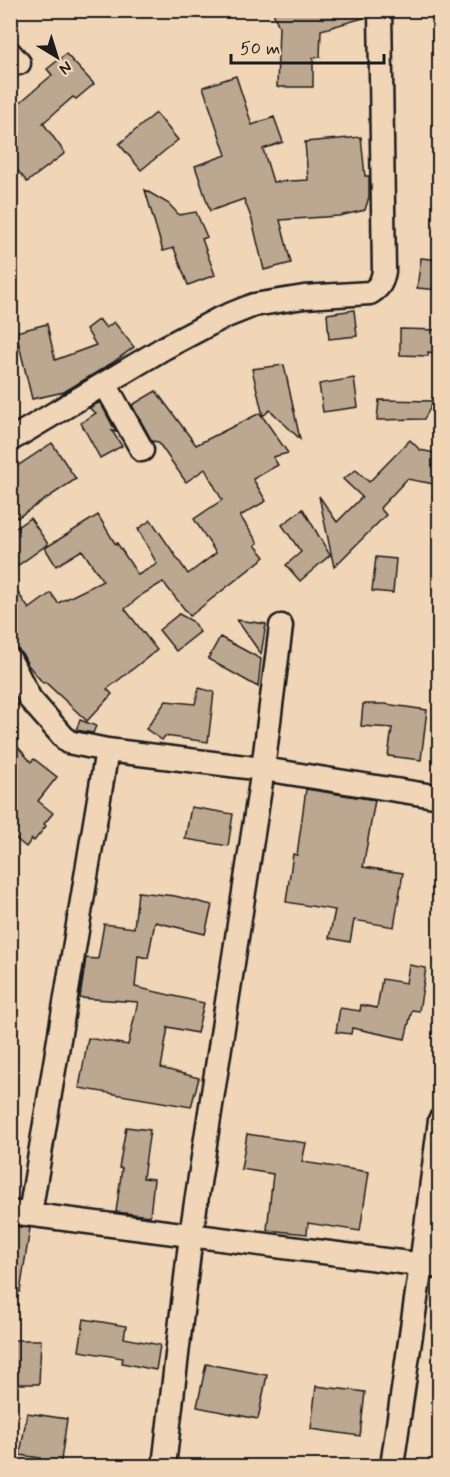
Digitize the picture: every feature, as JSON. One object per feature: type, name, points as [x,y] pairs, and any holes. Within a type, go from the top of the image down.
[{"type":"street","points":[[10,440],[164,348],[210,324],[254,305],[304,297],[370,293],[378,288],[384,271],[380,10]]},
{"type":"street","points":[[105,384],[142,450]]},
{"type":"street","points":[[164,1467],[191,1235],[263,769],[280,626]]},
{"type":"street","points":[[10,660],[30,699],[68,742],[106,750],[263,769],[440,797]]},
{"type":"street","points":[[106,750],[20,1213],[430,1266]]},
{"type":"street","points":[[392,1467],[430,1266],[440,1120]]},
{"type":"building","points":[[272,10],[367,10],[367,17],[321,30],[320,57],[313,58],[313,87],[277,87],[279,27]]},
{"type":"building","points":[[66,54],[94,84],[76,99],[73,97],[43,123],[65,153],[27,182],[10,161],[10,111],[52,75],[47,69]]},
{"type":"building","points":[[236,76],[252,125],[274,117],[283,142],[263,149],[273,182],[308,180],[305,142],[361,137],[365,176],[369,176],[369,197],[365,210],[339,216],[280,220],[291,263],[264,270],[252,220],[244,199],[210,211],[195,166],[226,155],[203,87]]},
{"type":"building","points":[[156,113],[178,140],[141,170],[119,144]]},
{"type":"building","points":[[145,190],[169,204],[179,215],[196,212],[207,237],[202,239],[215,275],[188,285],[174,248],[163,251]]},
{"type":"building","points":[[421,258],[440,260],[440,290],[417,288]]},
{"type":"building","points":[[354,310],[357,336],[329,339],[327,314]]},
{"type":"building","points":[[99,319],[106,328],[114,322],[134,347],[64,392],[32,399],[16,332],[47,324],[55,360],[96,345],[86,329]]},
{"type":"building","points":[[400,329],[440,330],[440,354],[428,352],[428,356],[400,355]]},
{"type":"building","points":[[284,365],[300,439],[270,410],[263,416],[252,369]]},
{"type":"building","points":[[354,378],[358,407],[323,412],[319,384]]},
{"type":"building","points":[[156,391],[196,445],[260,413],[288,453],[273,457],[278,465],[253,479],[266,501],[240,516],[258,543],[255,545],[265,557],[190,616],[163,582],[143,594],[125,609],[157,650],[107,689],[112,694],[87,721],[45,682],[43,683],[28,665],[22,653],[10,644],[10,581],[29,609],[51,593],[58,603],[103,581],[82,550],[56,566],[45,548],[98,515],[138,575],[157,564],[138,529],[151,520],[188,574],[216,553],[194,519],[222,500],[205,469],[186,482],[158,442],[152,441],[132,405]]},
{"type":"building","points":[[379,400],[434,401],[424,419],[377,420]]},
{"type":"building","points":[[100,402],[116,432],[112,431],[122,446],[100,458],[81,423],[96,413],[89,408]]},
{"type":"building","points":[[410,440],[420,450],[440,454],[440,485],[407,479],[380,508],[386,515],[334,567],[319,496],[337,522],[362,497],[343,479],[356,470],[369,482]]},
{"type":"building","points":[[52,443],[76,479],[17,518],[10,508],[10,471]]},
{"type":"building","points":[[303,509],[330,555],[300,581],[286,565],[301,552],[282,525]]},
{"type":"building","points":[[30,518],[48,544],[10,571],[10,532]]},
{"type":"building","points":[[376,557],[396,559],[393,593],[372,591]]},
{"type":"building","points":[[179,614],[192,621],[200,632],[176,651],[159,630]]},
{"type":"building","points":[[237,620],[266,624],[261,654]]},
{"type":"building","points":[[220,637],[261,659],[258,687],[208,659]]},
{"type":"building","points":[[199,688],[214,692],[208,742],[165,736],[162,740],[146,729],[166,701],[195,704]]},
{"type":"building","points":[[363,704],[385,704],[427,710],[421,760],[388,756],[392,728],[361,726]]},
{"type":"building","points":[[80,720],[96,726],[93,733],[76,730]]},
{"type":"building","points":[[10,738],[31,762],[34,759],[57,777],[38,801],[53,813],[44,824],[46,826],[26,847],[10,834]]},
{"type":"building","points":[[306,789],[375,800],[363,867],[403,873],[394,927],[354,920],[350,942],[329,938],[335,910],[286,902],[293,854],[297,855]]},
{"type":"building","points":[[191,807],[233,814],[228,846],[185,839]]},
{"type":"building","points":[[138,892],[175,896],[212,905],[205,934],[155,922],[148,958],[138,956],[135,987],[204,1003],[197,1033],[168,1027],[161,1068],[199,1078],[191,1107],[79,1088],[88,1038],[128,1045],[138,1002],[80,998],[86,958],[98,959],[104,924],[134,928]]},
{"type":"building","points":[[409,965],[426,968],[419,1011],[412,1010],[405,1039],[352,1028],[351,1034],[336,1032],[340,1008],[360,1011],[361,1005],[377,1008],[382,979],[406,983]]},
{"type":"building","points":[[126,1127],[150,1130],[143,1178],[154,1179],[150,1216],[116,1212],[122,1168],[119,1168]]},
{"type":"building","points":[[247,1134],[306,1143],[302,1162],[369,1172],[360,1231],[308,1223],[307,1234],[267,1230],[273,1174],[241,1169]]},
{"type":"building","points":[[10,1226],[30,1228],[20,1292],[10,1291]]},
{"type":"building","points":[[84,1319],[126,1326],[124,1338],[160,1345],[156,1370],[122,1363],[123,1358],[79,1351]]},
{"type":"building","points":[[13,1340],[41,1340],[39,1384],[12,1384]]},
{"type":"building","points":[[206,1364],[267,1375],[258,1419],[197,1407]]},
{"type":"building","points":[[316,1386],[365,1392],[360,1436],[311,1429]]},
{"type":"building","points":[[27,1413],[67,1419],[60,1467],[39,1467],[40,1458],[20,1455]]}]
